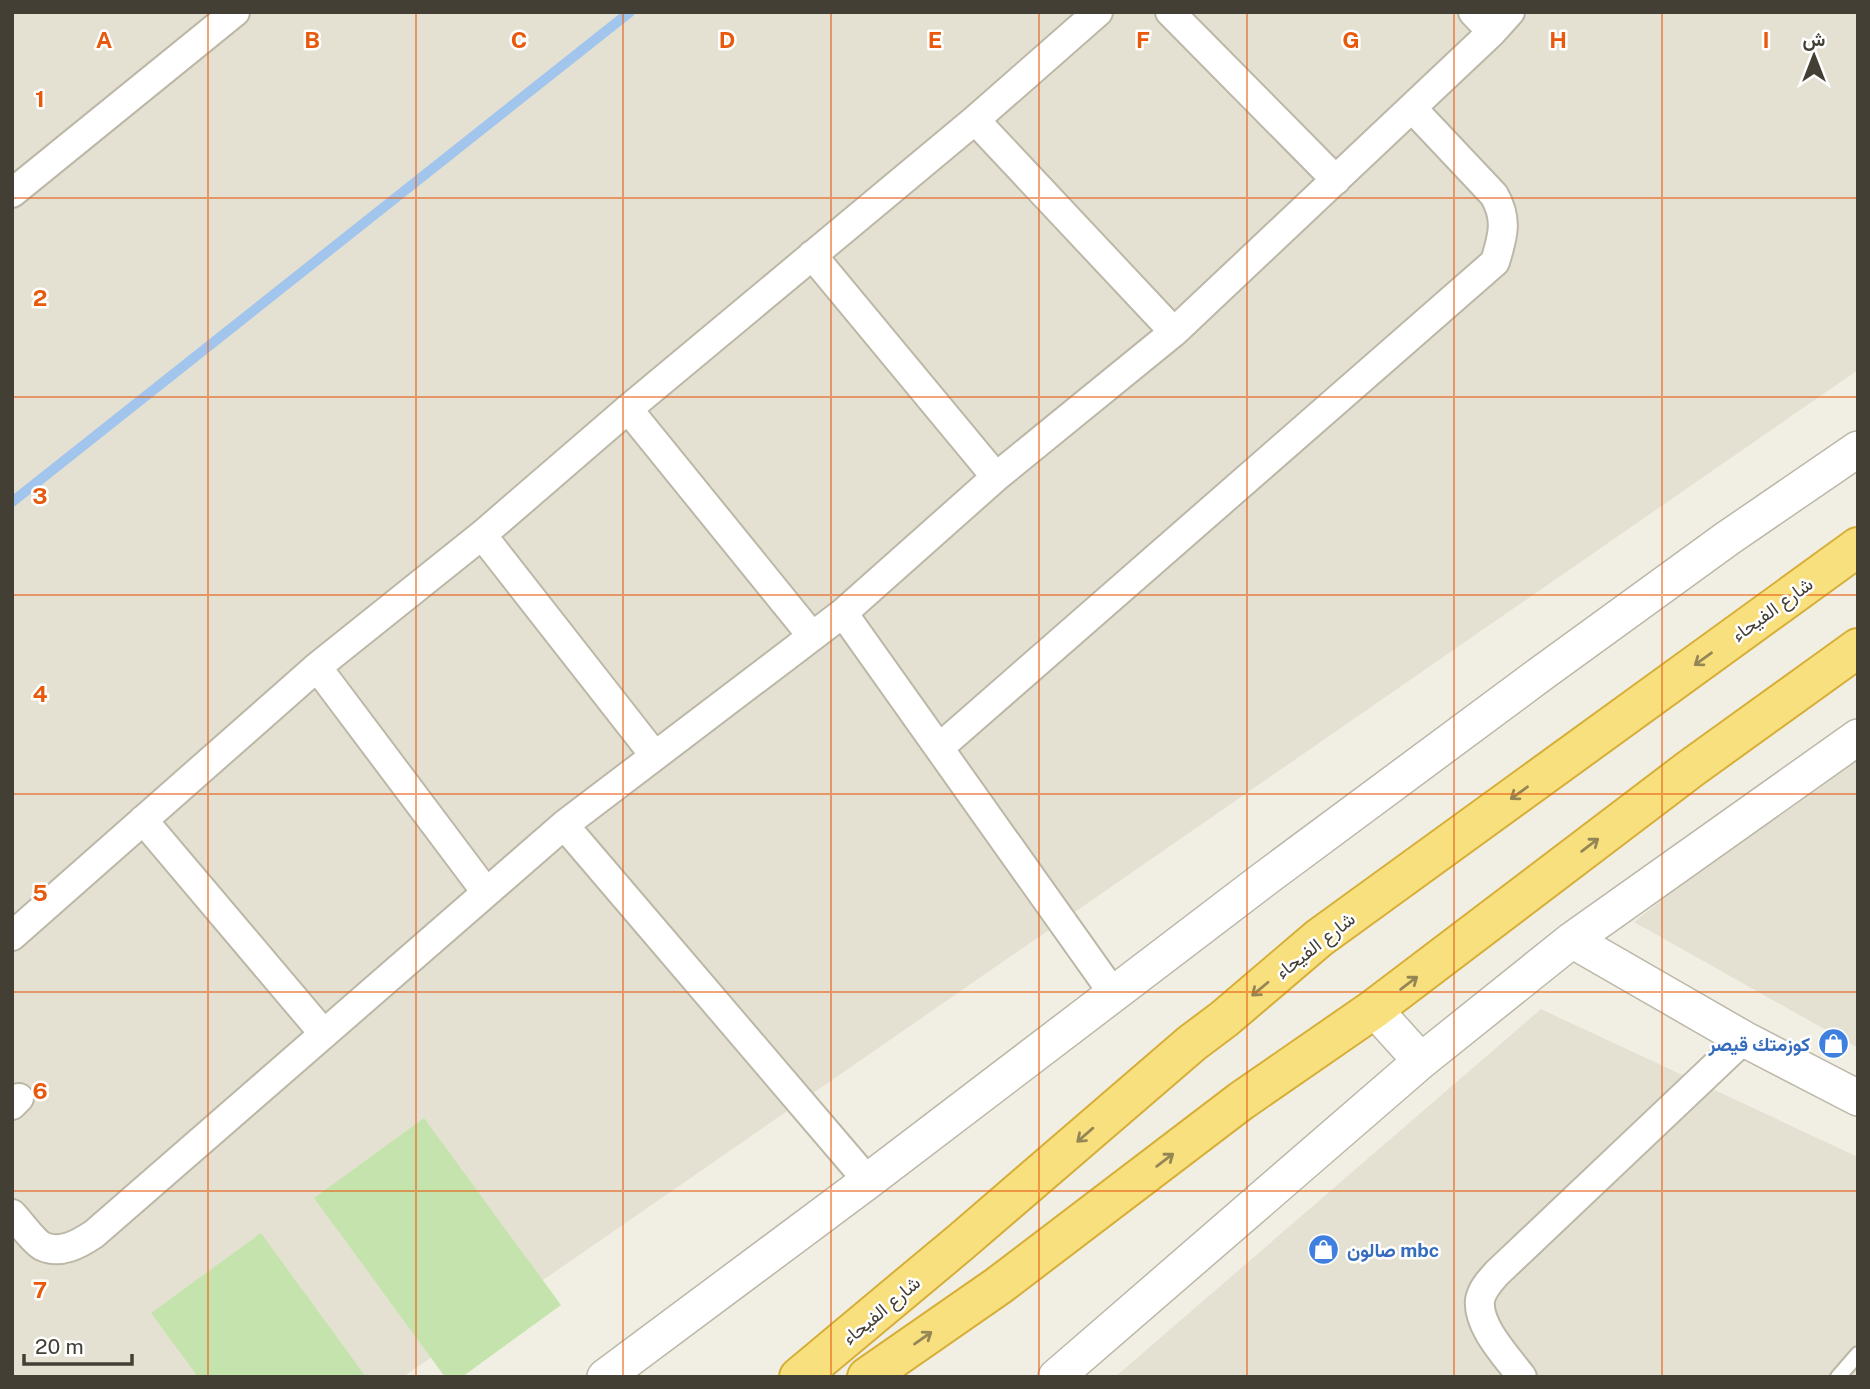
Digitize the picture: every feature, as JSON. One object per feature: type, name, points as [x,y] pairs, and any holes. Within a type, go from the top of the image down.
[{"type":"highway","name":"شارع الفيحاء","points":[[799,1377],[1319,938],[1858,547]]},
{"type":"highway","points":[[867,1377],[998,1286],[1241,1101],[1374,1009],[1690,769],[1858,648]]},
{"type":"street","points":[[12,192],[235,12]]},
{"type":"street","points":[[12,936],[317,667],[482,535],[628,409],[975,120],[1098,12]]},
{"type":"street","points":[[1170,12],[1336,180]]},
{"type":"street","points":[[12,1214],[42,1246],[60,1250],[79,1244],[94,1234],[565,825],[843,613],[996,477],[1174,332],[1412,108],[1492,19]]},
{"type":"street","points":[[939,748],[1495,261],[1504,232],[1500,205],[1494,195],[1412,108]]},
{"type":"street","points":[[975,120],[1174,332]]},
{"type":"street","points":[[812,255],[996,477]]},
{"type":"street","points":[[628,409],[812,636]]},
{"type":"street","points":[[604,1377],[1553,665],[1728,538],[1858,449]]},
{"type":"street","points":[[482,535],[655,756]]},
{"type":"street","points":[[843,613],[1114,993]]},
{"type":"street","points":[[317,667],[486,892]]},
{"type":"street","points":[[1056,1377],[1422,1061],[1572,940],[1858,737]]},
{"type":"street","points":[[143,820],[324,1034]]},
{"type":"street","points":[[565,825],[868,1181]]},
{"type":"street","points":[[1572,940],[1744,1039],[1858,1098]]},
{"type":"street","points":[[1374,1009],[1422,1061]]},
{"type":"street","points":[[1522,1377],[1491,1336],[1481,1316],[1480,1299],[1486,1285],[1744,1039]]},
{"type":"lane","points":[[1838,1377],[1858,1354]]},
{"type":"shaded area","points":[[12,12],[1858,12],[1858,370],[403,1377],[12,1377]]},
{"type":"shaded area","points":[[1858,744],[1858,1048],[1634,922]]},
{"type":"shaded area","points":[[1541,1009],[1858,1157],[1858,1377],[1115,1377]]},
{"type":"green space","points":[[424,1118],[561,1305],[462,1377],[445,1377],[314,1198]]},
{"type":"green space","points":[[261,1233],[366,1377],[198,1377],[151,1313]]},
{"type":"waterway","points":[[12,502],[630,12]]},
{"type":"place","name":"كوزمتك قيصر","points":[[1833,1044]]},
{"type":"place","name":"صالون mbc","points":[[1324,1250]]}]
